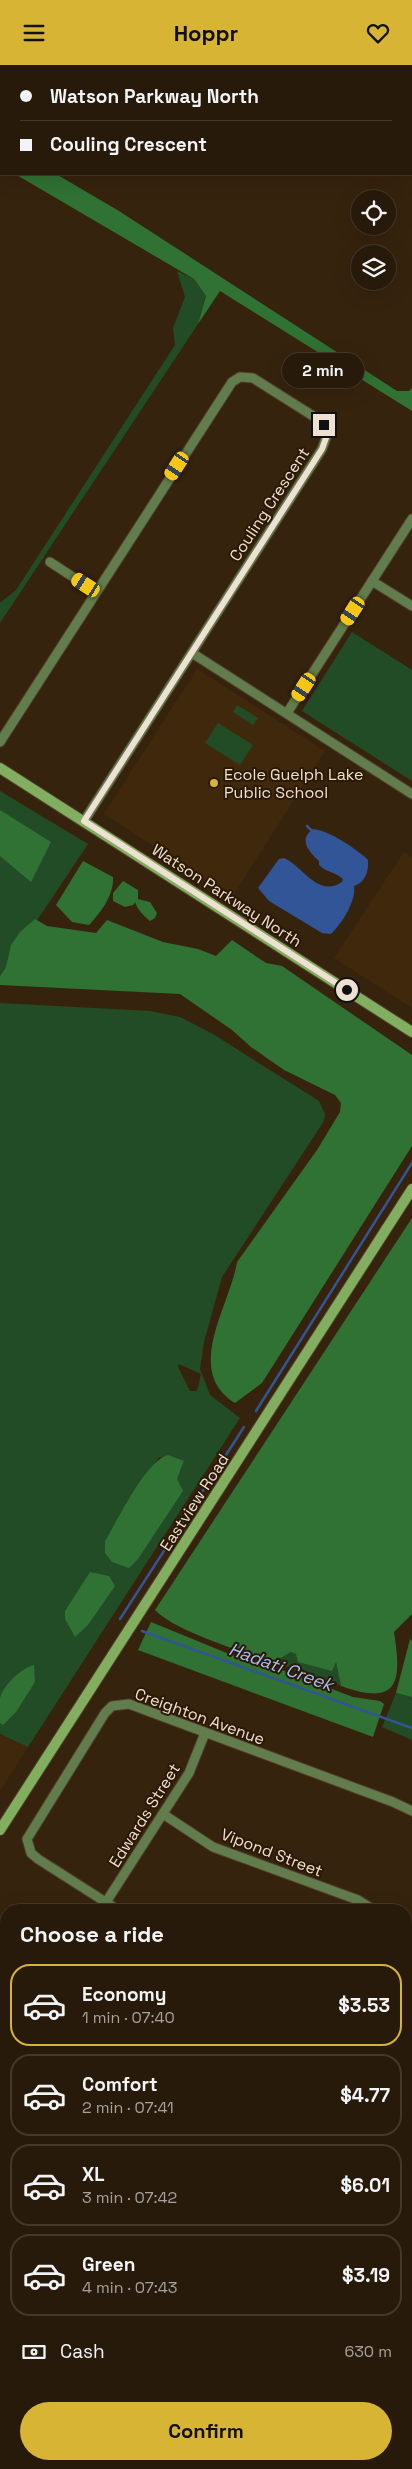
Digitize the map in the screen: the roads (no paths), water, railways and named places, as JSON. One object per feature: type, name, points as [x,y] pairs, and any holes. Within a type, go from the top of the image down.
[{"type":"street","name":"Couling Crescent","points":[[0,742],[228,387],[240,377],[250,377],[259,380],[322,421],[326,430],[326,440],[84,821]]},
{"type":"street","points":[[287,713],[412,519]]},
{"type":"street","points":[[50,562],[96,592]]},
{"type":"street","points":[[372,581],[412,606]]},
{"type":"street","points":[[192,653],[412,794]]},
{"type":"street","name":"Watson Parkway North","points":[[0,767],[412,1032]]},
{"type":"street","name":"Eastview Road","points":[[0,1830],[412,1189]]},
{"type":"street","name":"Creighton Avenue","points":[[101,1904],[38,1859],[27,1846],[28,1834],[105,1713],[112,1706],[129,1705],[412,1811]]},
{"type":"street","name":"Edwards Street","points":[[105,1904],[189,1773],[205,1733]]},
{"type":"street","name":"Vipond Street","points":[[163,1814],[213,1847],[364,1904]]},
{"type":"water","points":[[313,829],[342,841],[368,860],[366,876],[354,886],[351,905],[340,924],[331,934],[322,933],[269,901],[258,888],[279,859],[284,858],[318,884],[333,886],[342,882],[343,879],[319,865],[319,861],[309,850],[306,837]]},
{"type":"waterway","points":[[307,826],[311,830]]},
{"type":"waterway","points":[[256,1411],[412,1163]]},
{"type":"waterway","points":[[120,1619],[244,1427]]},
{"type":"waterway","name":"Hadati Creek","points":[[142,1631],[412,1728]]},
{"type":"place","name":"Ecole Guelph Lake Public School","points":[[214,783]]}]
